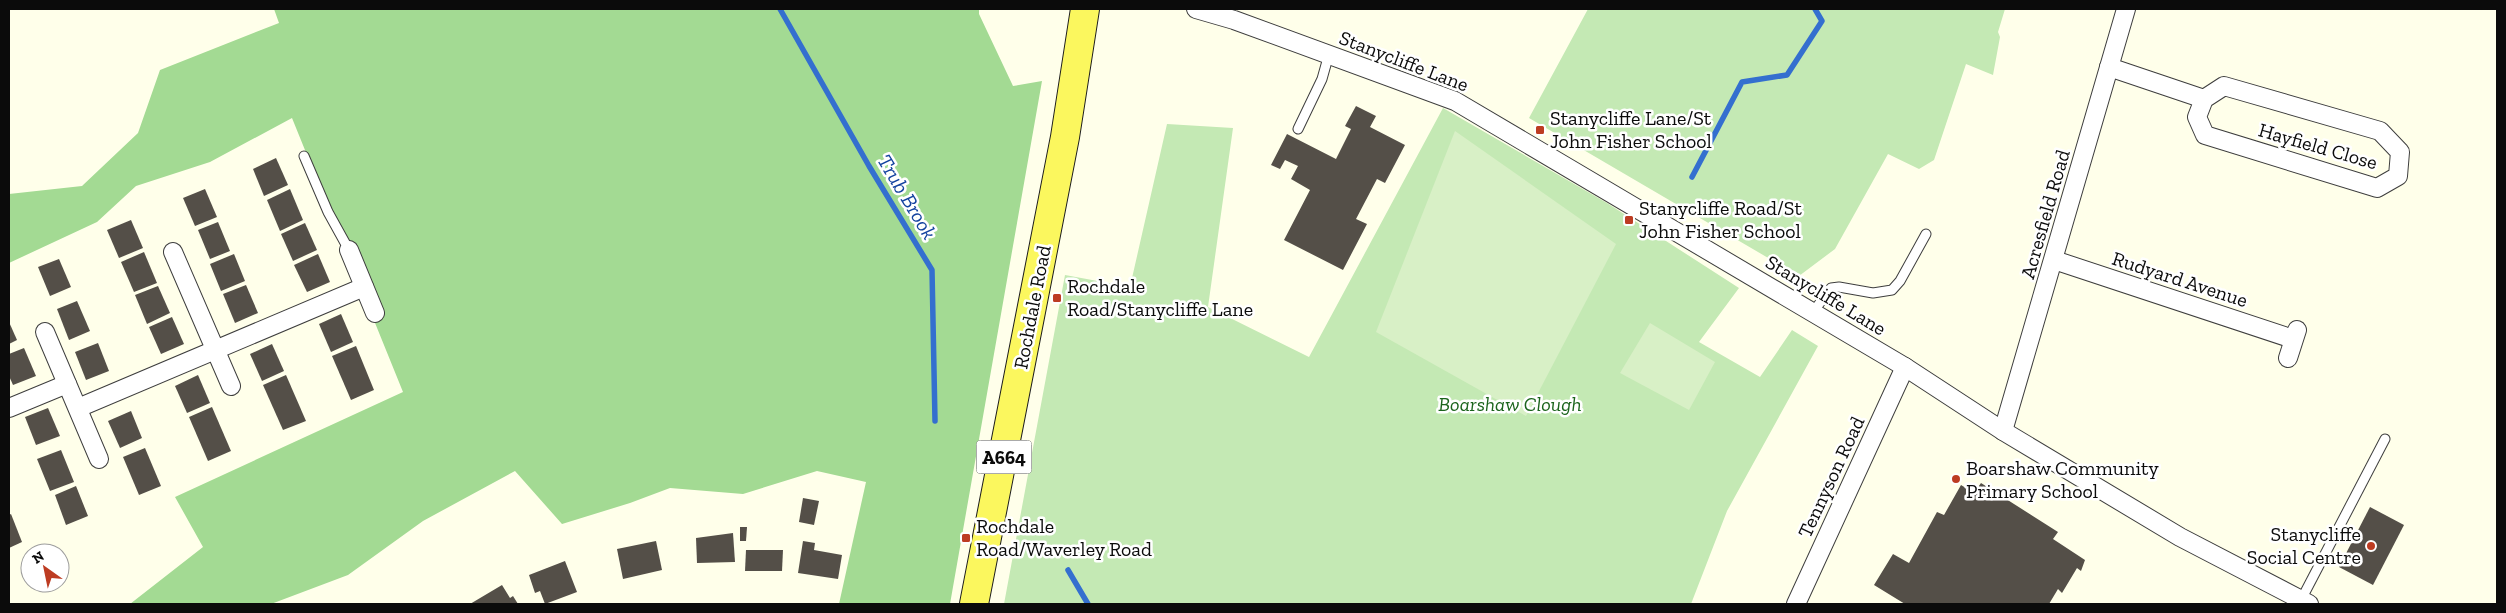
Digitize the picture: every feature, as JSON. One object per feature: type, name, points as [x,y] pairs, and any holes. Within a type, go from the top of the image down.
[{"type":"main road","name":"Rochdale Road","points":[[974,604],[1065,137],[1085,9]]},
{"type":"street","name":"Stanycliffe Lane","points":[[1196,9],[1234,20],[1455,101],[1905,367],[2003,431],[2180,537],[2305,602]]},
{"type":"street","name":"Acresfield Road","points":[[2003,431],[2126,9]]},
{"type":"street","points":[[2109,67],[2204,99]]},
{"type":"street","name":"Hayfield Close","points":[[2224,86],[2380,131],[2400,152],[2398,176],[2377,188],[2204,135],[2197,117],[2204,99],[2224,86]]},
{"type":"street","points":[[349,250],[375,313]]},
{"type":"street","points":[[173,252],[231,386]]},
{"type":"street","name":"Rudyard Avenue","points":[[2054,260],[2295,334],[2288,358]]},
{"type":"street","points":[[78,408],[364,287]]},
{"type":"street","points":[[46,332],[99,459]]},
{"type":"street","name":"Tennyson Road","points":[[1796,604],[1905,367]]},
{"type":"street","points":[[9,408],[67,384]]},
{"type":"lane","points":[[1298,130],[1322,79],[1329,54]]},
{"type":"lane","points":[[304,156],[328,212],[349,250]]},
{"type":"lane","points":[[1813,312],[1826,293],[1835,287],[1873,294],[1892,290],[1900,282],[1926,234]]},
{"type":"lane","points":[[2305,602],[2384,439]]},
{"type":"green space","points":[[274,9],[979,9],[979,14],[1013,86],[1042,81],[950,604],[839,604],[866,482],[817,471],[743,494],[670,488],[630,503],[562,524],[515,471],[423,521],[348,575],[271,604],[130,604],[203,547],[175,497],[403,392],[292,118],[210,162],[136,186],[97,222],[9,263],[9,194],[82,186],[138,133],[160,70],[279,23]]},
{"type":"green space","points":[[1588,9],[2005,9],[1998,32],[2000,37],[1993,75],[1966,64],[1934,160],[1919,169],[1888,154],[1835,249],[1799,276],[1529,118]]},
{"type":"green space","name":"Boarshaw Clough","points":[[1443,108],[1607,203],[1739,288],[1699,342],[1760,377],[1792,330],[1818,346],[1727,511],[1691,604],[1004,604],[1065,275],[1130,287],[1167,124],[1233,128],[1208,307],[1309,357]]},
{"type":"green space","points":[[1455,131],[1616,244],[1526,416],[1376,332]]},
{"type":"green space","points":[[1650,323],[1715,362],[1689,410],[1620,373]]},
{"type":"building","points":[[1356,106],[1376,116],[1370,127],[1405,145],[1385,183],[1377,179],[1356,219],[1367,224],[1343,270],[1284,240],[1310,190],[1291,179],[1298,166],[1285,160],[1280,169],[1271,165],[1287,134],[1336,159],[1351,129],[1345,126]]},
{"type":"building","points":[[276,158],[288,185],[264,196],[253,169]]},
{"type":"building","points":[[205,189],[217,217],[195,226],[183,198]]},
{"type":"building","points":[[290,189],[303,220],[280,231],[267,200]]},
{"type":"building","points":[[131,220],[143,248],[119,258],[107,230]]},
{"type":"building","points":[[218,222],[230,251],[210,259],[198,230]]},
{"type":"building","points":[[305,223],[317,250],[293,261],[281,234]]},
{"type":"building","points":[[144,252],[157,283],[134,292],[121,262]]},
{"type":"building","points":[[234,254],[245,281],[221,291],[210,264]]},
{"type":"building","points":[[318,254],[330,282],[307,292],[294,265]]},
{"type":"building","points":[[59,259],[71,287],[50,296],[38,267]]},
{"type":"building","points":[[246,285],[258,313],[235,323],[223,294]]},
{"type":"building","points":[[158,286],[170,313],[147,324],[135,295]]},
{"type":"building","points":[[77,301],[90,331],[69,340],[57,309]]},
{"type":"building","points":[[341,314],[353,342],[331,352],[319,324]]},
{"type":"building","points":[[172,317],[184,344],[161,354],[149,327]]},
{"type":"building","points":[[9,322],[17,340],[9,344]]},
{"type":"building","points":[[98,343],[109,371],[86,380],[75,352]]},
{"type":"building","points":[[272,344],[284,371],[262,381],[250,354]]},
{"type":"building","points":[[356,346],[374,390],[351,400],[332,356]]},
{"type":"building","points":[[24,348],[36,376],[13,385],[9,376],[9,354]]},
{"type":"building","points":[[198,375],[210,403],[187,413],[175,386]]},
{"type":"building","points":[[286,375],[306,421],[283,430],[263,385]]},
{"type":"building","points":[[212,407],[231,451],[208,461],[189,417]]},
{"type":"building","points":[[48,408],[60,436],[36,445],[25,417]]},
{"type":"building","points":[[131,411],[142,438],[120,448],[108,421]]},
{"type":"building","points":[[145,448],[161,486],[139,495],[123,457]]},
{"type":"building","points":[[61,450],[74,482],[50,491],[37,459]]},
{"type":"building","points":[[1981,483],[2058,532],[2053,539],[2085,560],[2081,571],[2077,568],[2062,593],[2058,589],[2049,604],[1905,604],[1874,585],[1893,554],[1909,563],[1937,512],[1944,515],[1961,485],[1974,493]]},
{"type":"building","points":[[76,486],[88,516],[66,525],[55,495]]},
{"type":"building","points":[[803,498],[819,501],[814,525],[799,522]]},
{"type":"building","name":"Stanycliffe Social Centre","points":[[2370,507],[2404,525],[2373,585],[2339,567]]},
{"type":"building","points":[[11,514],[22,542],[9,548],[9,515]]},
{"type":"building","points":[[740,527],[747,527],[746,541],[740,541]]},
{"type":"building","points":[[733,533],[735,562],[697,563],[696,538]]},
{"type":"building","points":[[656,541],[662,570],[623,579],[617,549]]},
{"type":"building","points":[[803,541],[815,543],[814,550],[842,555],[838,579],[798,573]]},
{"type":"building","points":[[746,550],[783,550],[782,571],[745,571]]},
{"type":"building","points":[[565,561],[577,592],[545,604],[540,591],[535,593],[529,575]]},
{"type":"building","points":[[502,585],[510,598],[513,596],[518,604],[470,604]]},
{"type":"waterway","name":"Trub Brook","points":[[780,9],[869,166],[932,270],[935,421]]},
{"type":"waterway","points":[[1692,177],[1742,82],[1787,75],[1822,21],[1815,9]]},
{"type":"waterway","name":"Trub Brook","points":[[1068,570],[1088,604]]},
{"type":"place","name":"Stanycliffe Lane/St John Fisher School","points":[[1540,130]]},
{"type":"place","name":"Stanycliffe Road/St John Fisher School","points":[[1629,220]]},
{"type":"place","name":"Rochdale Road/Stanycliffe Lane","points":[[1057,298]]},
{"type":"place","name":"Boarshaw Community Primary School","points":[[1956,479]]},
{"type":"place","name":"Rochdale Road/Waverley Road","points":[[966,538]]},
{"type":"place","name":"Stanycliffe Social Centre","points":[[2371,546]]}]
